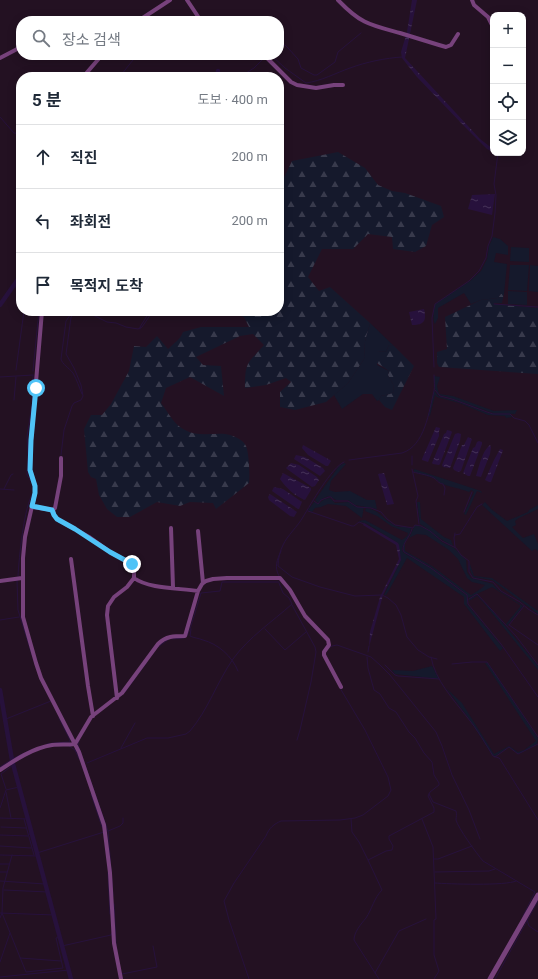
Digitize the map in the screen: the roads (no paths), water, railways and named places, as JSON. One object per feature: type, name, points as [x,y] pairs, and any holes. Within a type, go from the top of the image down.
[{"type":"street","points":[[146,16],[170,0]]},
{"type":"street","points":[[187,0],[198,16]]},
{"type":"street","points":[[338,0],[354,16],[375,27],[446,47],[451,46],[458,34]]},
{"type":"street","points":[[472,0],[474,4],[488,17],[490,21]]},
{"type":"street","points":[[0,58],[16,50]]},
{"type":"street","points":[[87,72],[98,60]]},
{"type":"street","points":[[269,60],[281,72]]},
{"type":"street","points":[[284,75],[297,86],[316,88],[343,85]]},
{"type":"street","points":[[42,316],[31,440],[30,470],[35,486],[35,493],[25,537],[22,578],[23,617],[36,663],[85,770],[105,830],[110,873],[114,943],[121,979]]},
{"type":"street","points":[[52,510],[57,504],[61,458]]},
{"type":"street","points":[[32,506],[52,510]]},
{"type":"street","points":[[52,510],[57,519],[132,564],[134,578],[127,587],[114,597],[108,606],[107,615],[117,698]]},
{"type":"street","points":[[171,528],[174,588]]},
{"type":"street","points":[[198,531],[204,583]]},
{"type":"street","points":[[71,559],[93,716]]},
{"type":"street","points":[[0,581],[22,578]]},
{"type":"street","points":[[134,578],[139,582],[147,584],[198,591]]},
{"type":"street","points":[[74,744],[93,716],[122,693],[163,639],[174,636],[185,636],[198,591],[204,583],[213,579],[280,578],[290,590],[305,616],[328,640],[329,645],[324,652],[324,655],[341,686]]},
{"type":"street","points":[[0,770],[26,754],[40,749],[51,746],[74,744]]},
{"type":"street","points":[[490,979],[538,895]]},
{"type":"water","points":[[412,0],[417,0],[405,58],[480,139],[490,147],[490,150],[417,77],[402,58],[401,52],[407,32]]},
{"type":"water","points":[[495,194],[492,215],[468,209],[472,195]]},
{"type":"water","points":[[424,309],[424,322],[412,325],[409,312]]},
{"type":"water","points":[[436,427],[440,428],[439,436],[428,462],[422,459]]},
{"type":"water","points":[[447,430],[452,432],[440,464],[433,464],[432,463]]},
{"type":"water","points":[[455,434],[461,434],[460,441],[450,468],[443,467],[442,465]]},
{"type":"water","points":[[468,437],[472,439],[461,471],[458,472],[453,468],[462,445],[464,445]]},
{"type":"water","points":[[479,441],[482,442],[482,444],[470,476],[468,476],[463,473],[473,448]]},
{"type":"water","points":[[303,445],[330,460],[331,461],[328,466],[308,455],[302,448]]},
{"type":"water","points":[[490,445],[490,454],[481,477],[476,476],[483,455]]},
{"type":"water","points":[[500,449],[503,450],[502,453],[491,482],[489,482],[485,480]]},
{"type":"water","points":[[296,455],[305,457],[323,468],[325,471],[320,476],[294,459]]},
{"type":"water","points":[[291,463],[299,465],[317,477],[319,480],[315,486],[312,487],[287,469],[286,468]]},
{"type":"water","points":[[283,473],[311,488],[305,500],[294,494],[282,482],[280,479]]},
{"type":"water","points":[[384,473],[394,504],[387,505],[378,474]]},
{"type":"water","points":[[274,487],[283,489],[302,502],[299,509],[272,491]]},
{"type":"water","points":[[270,494],[297,512],[294,517],[290,516],[269,500],[268,497]]},
{"type":"water","points":[[364,523],[398,543],[401,560],[383,595],[369,647],[370,632],[380,597],[399,559],[396,545],[363,525]]},
{"type":"waterway","points":[[284,45],[298,59],[301,68],[314,75],[317,75],[335,62],[338,52],[361,33]]},
{"type":"waterway","points":[[276,60],[306,83],[323,79],[363,64],[383,59],[402,57]]},
{"type":"waterway","points":[[123,72],[133,60]]},
{"type":"waterway","points":[[248,72],[262,60]]},
{"type":"waterway","points":[[0,117],[14,133],[16,133]]},
{"type":"waterway","points":[[434,367],[432,318],[435,304],[469,281],[479,271],[486,258],[488,246],[492,236],[495,213],[496,195],[494,184],[498,156]]},
{"type":"waterway","points":[[0,305],[16,282]]},
{"type":"waterway","points":[[494,304],[538,307]]},
{"type":"waterway","points":[[16,370],[23,316]]},
{"type":"waterway","points":[[33,371],[38,316]]},
{"type":"waterway","points":[[70,316],[66,321],[61,359],[73,373],[82,394]]},
{"type":"waterway","points":[[61,455],[64,430],[72,406],[74,403],[81,400],[83,396],[81,385],[66,354],[72,316]]},
{"type":"waterway","points":[[95,316],[107,322],[138,329],[142,327],[150,316]]},
{"type":"waterway","points":[[140,329],[147,316]]},
{"type":"waterway","points":[[0,377],[33,375]]},
{"type":"waterway","points":[[31,481],[27,475],[27,437],[33,399],[33,375]]},
{"type":"waterway","points":[[349,460],[402,453],[410,449],[421,436],[428,418],[434,389],[434,375]]},
{"type":"waterway","points":[[14,400],[16,377]]},
{"type":"waterway","points":[[435,390],[440,396],[493,414],[510,414],[514,418],[525,421],[529,425],[538,443]]},
{"type":"waterway","points":[[412,456],[412,465]]},
{"type":"waterway","points":[[344,462],[333,471],[327,479],[285,542],[280,552],[278,566],[292,577],[320,587],[355,596],[382,595],[388,598],[396,605],[401,615],[407,637],[418,650],[429,657],[437,659]]},
{"type":"waterway","points":[[412,469],[418,496],[416,501],[419,524]]},
{"type":"waterway","points":[[413,472],[427,475],[443,484],[445,488],[444,495]]},
{"type":"waterway","points":[[4,489],[11,475],[13,474]]},
{"type":"waterway","points":[[0,489],[14,490]]},
{"type":"waterway","points":[[464,512],[472,492]]},
{"type":"waterway","points":[[18,576],[25,520],[27,509],[33,493]]},
{"type":"waterway","points":[[314,501],[318,504],[321,500],[331,497],[334,501],[348,501],[357,507],[371,508],[381,512],[395,525],[413,528],[415,525],[421,526],[442,541],[456,548],[461,555],[469,561],[469,572],[473,578],[493,582],[501,591],[538,615]]},
{"type":"waterway","points":[[455,535],[460,534],[477,507],[482,504]]},
{"type":"waterway","points":[[308,511],[352,526],[359,522],[364,524]]},
{"type":"waterway","points":[[412,529],[404,544],[404,552],[431,568],[467,595],[468,604],[501,644],[538,697]]},
{"type":"waterway","points":[[455,533],[455,547]]},
{"type":"waterway","points":[[279,576],[276,567],[281,551]]},
{"type":"waterway","points":[[17,580],[18,610],[32,655]]},
{"type":"waterway","points":[[187,636],[201,593],[220,591],[222,582],[279,582]]},
{"type":"waterway","points":[[87,763],[147,738],[168,738],[186,734],[190,731],[202,714],[227,668],[239,651],[292,604],[289,598],[283,593],[279,583]]},
{"type":"waterway","points":[[469,599],[477,594],[516,636],[538,665]]},
{"type":"waterway","points":[[292,605],[315,647],[316,652],[311,682],[297,740]]},
{"type":"waterway","points":[[509,625],[524,606]]},
{"type":"waterway","points":[[0,620],[19,617]]},
{"type":"waterway","points":[[509,625],[538,645]]},
{"type":"waterway","points":[[191,629],[190,636],[214,644],[224,651],[232,660],[238,671]]},
{"type":"waterway","points":[[265,629],[285,650],[306,632]]},
{"type":"waterway","points":[[172,639],[184,638]]},
{"type":"waterway","points":[[158,647],[169,639]]},
{"type":"waterway","points":[[329,648],[337,645],[371,657],[390,675],[436,732],[452,775],[469,810],[480,839]]},
{"type":"waterway","points":[[368,652],[369,646]]},
{"type":"waterway","points":[[367,657],[368,668],[374,690],[380,694],[389,708],[396,712],[424,753],[432,762],[434,775],[439,783],[439,785],[430,792],[428,796],[434,808],[434,812],[389,836],[393,846],[392,850],[386,851],[368,860],[382,890],[377,896],[366,918],[356,931],[354,940],[379,979]]},
{"type":"waterway","points":[[431,657],[436,674],[445,689],[474,726],[493,756],[500,759],[538,820]]},
{"type":"waterway","points":[[125,692],[147,662]]},
{"type":"waterway","points":[[452,664],[487,662],[538,737]]},
{"type":"waterway","points":[[385,665],[398,676],[439,679]]},
{"type":"waterway","points":[[249,979],[224,901],[234,883],[270,829],[281,821],[340,820],[355,818],[363,815],[388,796],[391,790],[388,777],[365,730],[340,688]]},
{"type":"waterway","points":[[0,690],[12,760]]},
{"type":"waterway","points":[[6,719],[51,701]]},
{"type":"waterway","points":[[59,718],[70,740],[69,742]]},
{"type":"waterway","points":[[121,748],[135,723]]},
{"type":"waterway","points":[[79,741],[78,745],[108,831],[113,895]]},
{"type":"waterway","points":[[47,744],[68,742]]},
{"type":"waterway","points":[[495,757],[509,747],[518,754],[538,744]]},
{"type":"waterway","points":[[69,746],[75,750],[79,759]]},
{"type":"waterway","points":[[0,767],[12,759],[33,749]]},
{"type":"waterway","points":[[13,764],[71,979]]},
{"type":"waterway","points":[[6,789],[1,774],[13,765]]},
{"type":"waterway","points":[[0,808],[6,790],[19,787]]},
{"type":"waterway","points":[[6,792],[11,818]]},
{"type":"waterway","points":[[91,794],[102,827]]},
{"type":"waterway","points":[[429,794],[433,802],[456,811],[457,824],[483,861],[535,892],[523,916]]},
{"type":"waterway","points":[[0,818],[28,819]]},
{"type":"waterway","points":[[108,831],[120,826],[123,823],[123,818]]},
{"type":"waterway","points":[[24,819],[34,855]]},
{"type":"waterway","points":[[351,819],[352,832],[368,860]]},
{"type":"waterway","points":[[422,819],[433,847],[436,919],[434,920],[434,955],[439,971],[434,979]]},
{"type":"waterway","points":[[1,827],[26,828]]},
{"type":"waterway","points":[[37,853],[104,832]]},
{"type":"waterway","points":[[0,835],[28,836]]},
{"type":"waterway","points":[[0,846],[31,848]]},
{"type":"waterway","points":[[434,859],[438,859],[472,846]]},
{"type":"waterway","points":[[0,855],[38,856]]},
{"type":"waterway","points":[[0,918],[2,913],[3,888],[12,855]]},
{"type":"waterway","points":[[0,864],[9,864]]},
{"type":"waterway","points":[[435,872],[489,871],[495,869]]},
{"type":"waterway","points":[[0,872],[7,872]]},
{"type":"waterway","points":[[108,873],[110,914]]},
{"type":"waterway","points":[[0,881],[45,884]]},
{"type":"waterway","points":[[435,883],[501,884],[516,881]]},
{"type":"waterway","points":[[4,890],[48,892]]},
{"type":"waterway","points":[[495,979],[538,901]]},
{"type":"waterway","points":[[114,904],[116,945]]},
{"type":"waterway","points":[[0,913],[54,915]]},
{"type":"waterway","points":[[2,913],[26,972],[63,968],[56,938],[60,937]]},
{"type":"waterway","points":[[375,973],[399,931],[426,919]]},
{"type":"waterway","points":[[527,920],[529,926],[538,932]]},
{"type":"waterway","points":[[0,962],[10,933]]},
{"type":"waterway","points":[[62,946],[111,935],[112,933]]},
{"type":"waterway","points":[[122,974],[157,967],[153,946]]},
{"type":"waterway","points":[[20,958],[61,961]]},
{"type":"waterway","points":[[0,977],[69,970]]}]
